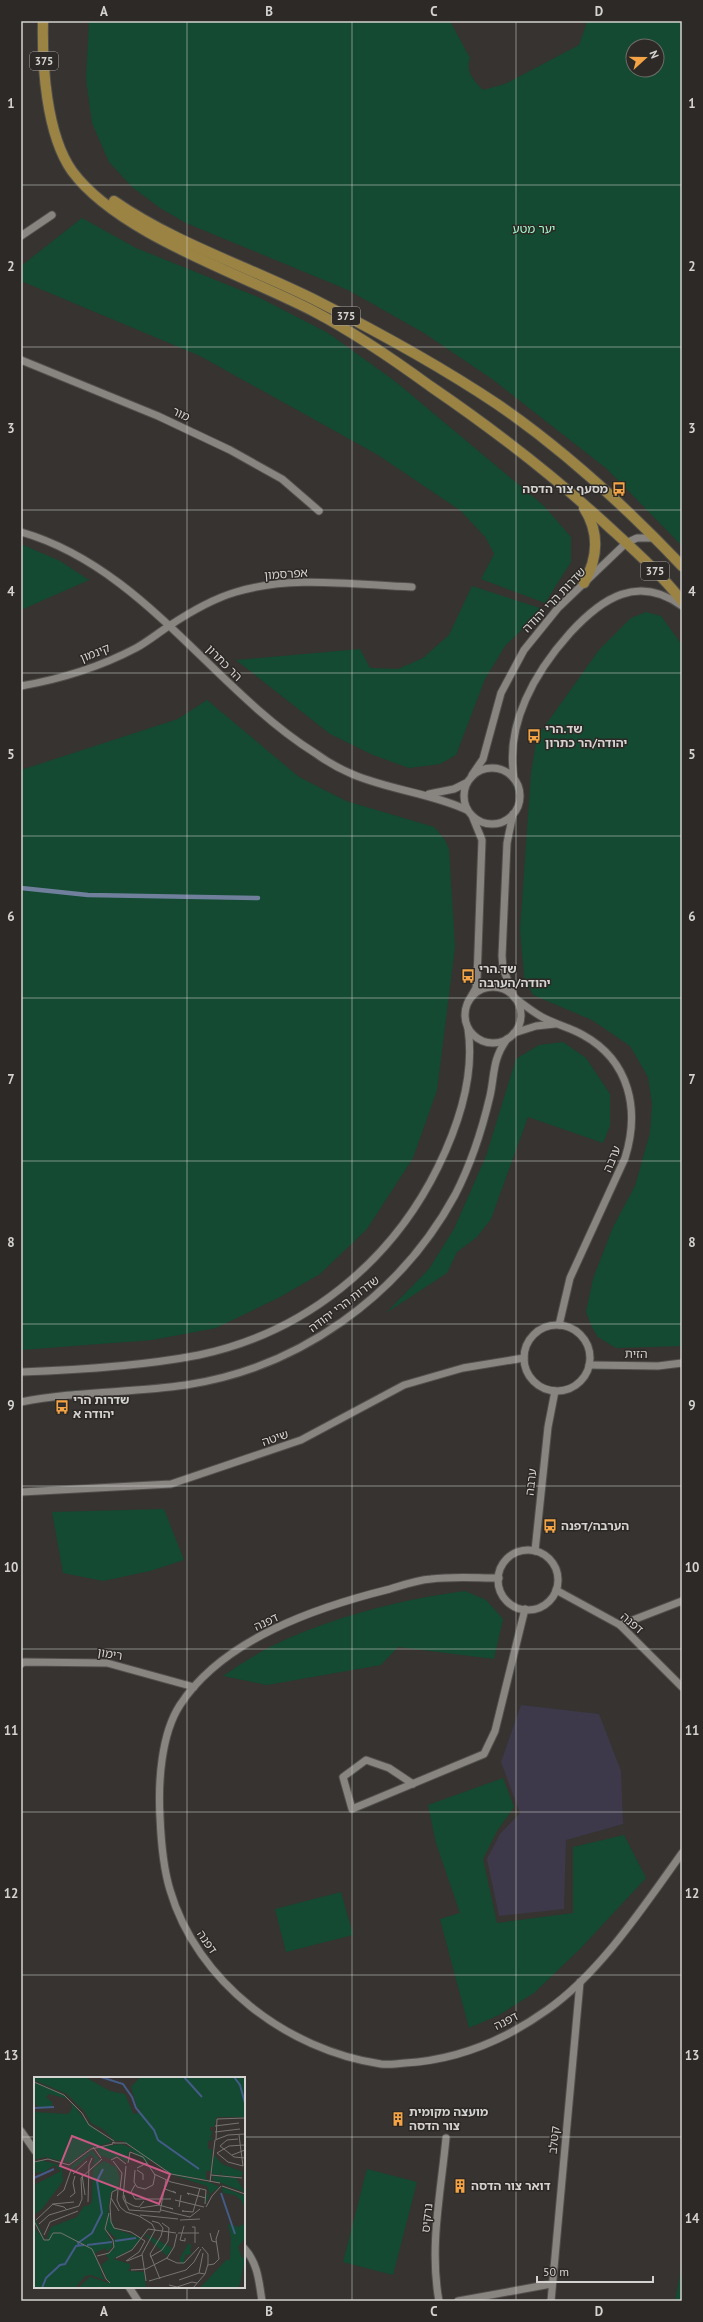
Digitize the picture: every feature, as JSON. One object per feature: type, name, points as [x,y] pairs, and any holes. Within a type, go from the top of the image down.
[{"type":"main road","name":"375","points":[[43,21],[45,73],[54,129],[71,170],[84,185],[111,208],[174,245],[278,293],[344,328],[474,416],[575,495],[626,543],[682,601]]},
{"type":"main road","name":"375","points":[[49,100],[56,128],[75,166],[88,180],[115,202],[175,235],[319,302],[458,378],[498,405],[556,449],[655,538],[682,566]]},
{"type":"main road","points":[[575,495],[590,518],[596,543],[595,558],[584,584]]},
{"type":"street","points":[[21,236],[52,215]]},
{"type":"street","name":"מור","points":[[21,360],[158,416],[230,450],[282,480],[319,510]]},
{"type":"street","name":"הר כתרון","points":[[21,532],[40,537],[93,565],[130,591],[170,625],[240,695],[315,753],[352,774],[421,794],[467,810]]},
{"type":"street","name":"שדרות הרי יהודה","points":[[472,775],[483,759],[501,693],[512,668],[538,630],[626,543],[637,538],[655,538]]},
{"type":"street","name":"אפרסמון","points":[[170,625],[205,604],[237,592],[269,584],[305,583],[412,587]]},
{"type":"street","points":[[514,778],[500,768],[490,767],[481,769],[472,775],[466,783],[464,801],[467,810],[474,818],[482,840],[477,979],[476,988],[468,1002],[465,1020],[468,1029],[475,1036],[488,1042],[498,1042],[506,1039],[514,1033],[521,1016],[507,981],[502,956],[507,843],[520,796],[519,787],[514,778],[512,748],[524,702],[544,664],[576,626],[599,605],[622,594],[644,590],[656,592],[682,606]]},
{"type":"street","name":"קינמון","points":[[21,686],[49,681],[92,667],[137,647],[170,625]]},
{"type":"street","name":"הר כתרון","points":[[421,794],[438,794],[466,783]]},
{"type":"street","points":[[474,818],[487,824],[496,824],[506,820],[514,814]]},
{"type":"street","points":[[468,1002],[474,994],[482,989],[491,987],[507,991],[515,998]]},
{"type":"street","name":"ערבה","points":[[515,998],[546,1019],[583,1035],[612,1058],[623,1076],[630,1095],[633,1119],[632,1138],[626,1158],[570,1278],[560,1326]]},
{"type":"street","name":"ערבה","points":[[514,1033],[542,1025],[559,1024]]},
{"type":"street","name":"שדרות הרי יהודה","points":[[21,1372],[152,1362],[201,1354],[245,1341],[284,1326],[323,1302],[369,1265],[407,1221],[431,1181],[452,1133],[462,1102],[471,1048],[468,1029]]},
{"type":"street","name":"שדרות הרי יהודה","points":[[21,1402],[155,1389],[207,1381],[254,1367],[296,1351],[339,1325],[388,1284],[429,1237],[442,1217],[466,1171],[477,1143],[490,1097],[497,1053],[506,1039]]},
{"type":"street","points":[[549,1326],[560,1326],[570,1328],[583,1339],[589,1354],[589,1365],[586,1374],[573,1387],[555,1391],[536,1385],[530,1377],[524,1358],[528,1343],[539,1331],[549,1326]]},
{"type":"street","name":"שיטה","points":[[21,1492],[171,1484],[302,1440],[404,1385],[463,1368],[524,1358]]},
{"type":"street","name":"הזית","points":[[589,1365],[658,1366],[682,1363]]},
{"type":"street","name":"ערבה","points":[[535,1551],[548,1428],[555,1391]]},
{"type":"street","points":[[535,1551],[544,1554],[556,1570],[558,1580],[556,1590],[552,1598],[544,1605],[525,1609],[509,1602],[503,1595],[499,1578],[504,1562],[510,1556],[518,1552],[535,1551]]},
{"type":"street","name":"דפנה","points":[[499,1578],[432,1578],[368,1594],[305,1616],[250,1641],[208,1670],[178,1707],[163,1750],[158,1789],[161,1842],[170,1890],[188,1933],[219,1979],[256,2011],[299,2038],[344,2055],[383,2064],[432,2061],[464,2053],[516,2029],[548,2010],[580,1982],[634,1918],[682,1853]]},
{"type":"street","name":"דפנה","points":[[556,1590],[620,1625],[682,1687]]},
{"type":"street","points":[[620,1625],[682,1601]]},
{"type":"street","points":[[414,1784],[388,1768],[366,1760],[343,1777],[352,1809],[414,1784],[484,1754],[495,1731],[525,1609]]},
{"type":"street","name":"רימון","points":[[21,1664],[24,1662],[107,1662],[194,1687]]},
{"type":"street","name":"קטלב","points":[[551,2301],[551,2284],[580,1982]]},
{"type":"street","points":[[21,2131],[34,2150]]},
{"type":"street","name":"נרקיס","points":[[439,2301],[435,2277],[434,2252],[446,2138]]},
{"type":"street","points":[[245,2249],[251,2256],[257,2270],[262,2301]]},
{"type":"street","points":[[458,2301],[551,2284]]},
{"type":"street","points":[[130,2288],[138,2301]]},
{"type":"shaded area","points":[[521,1705],[599,1714],[621,1771],[623,1824],[566,1840],[564,1909],[499,1916],[487,1859],[500,1834],[520,1813],[501,1762]]},
{"type":"green space","name":"יער מטע","points":[[89,21],[450,21],[470,58],[469,68],[471,76],[483,90],[505,84],[579,45],[586,25],[585,21],[682,21],[682,546],[607,469],[492,379],[424,333],[348,290],[186,223],[160,208],[132,187],[109,162],[92,123],[86,79]]},
{"type":"green space","points":[[82,218],[136,248],[258,297],[328,333],[396,382],[544,506],[571,537],[571,562],[545,603],[481,579],[494,554],[486,538],[461,511],[378,455],[200,356],[21,281],[21,266]]},
{"type":"green space","points":[[21,544],[60,561],[89,580],[21,610]]},
{"type":"green space","points":[[472,586],[543,609],[505,646],[485,679],[456,755],[440,764],[409,768],[373,755],[330,734],[236,660],[360,649],[370,668],[398,669],[423,658],[449,635]]},
{"type":"green space","points":[[646,612],[661,616],[682,645],[682,1346],[616,1348],[598,1337],[586,1312],[593,1279],[613,1227],[635,1186],[650,1133],[652,1104],[648,1077],[630,1046],[592,1020],[533,995],[524,977],[520,930],[531,773],[537,737],[599,650],[631,618]]},
{"type":"green space","points":[[207,700],[299,777],[346,801],[434,827],[445,840],[449,849],[455,947],[437,1090],[413,1158],[367,1229],[320,1274],[280,1297],[216,1328],[152,1340],[21,1350],[21,770],[178,719]]},
{"type":"green space","points":[[563,1042],[586,1058],[610,1094],[610,1126],[603,1143],[528,1117],[491,1219],[477,1237],[457,1252],[447,1273],[386,1313],[429,1269],[454,1229],[486,1156],[516,1059],[539,1045]]},
{"type":"green space","points":[[164,1509],[184,1560],[150,1571],[103,1581],[63,1573],[52,1512]]},
{"type":"green space","points":[[465,1591],[486,1600],[503,1619],[494,1659],[398,1647],[381,1665],[267,1685],[223,1676],[259,1653],[282,1641],[332,1621],[386,1606]]},
{"type":"green space","points":[[503,1778],[514,1807],[497,1831],[483,1859],[497,1923],[573,1913],[573,1847],[624,1835],[646,1878],[580,1949],[534,1993],[499,2015],[469,2028],[440,1919],[460,1913],[436,1843],[428,1805]]},
{"type":"green space","points":[[341,1892],[353,1935],[286,1952],[275,1909]]},
{"type":"green space","points":[[367,2169],[417,2182],[393,2275],[343,2262]]},
{"type":"green space","points":[[682,2263],[681,2301],[675,2301]]},
{"type":"waterway","points":[[21,888],[88,895],[258,898]]},
{"type":"place","name":"מסעף צור הדסה","points":[[619,489]]},
{"type":"place","name":"שד.הרי יהודה/הר כתרון","points":[[534,736]]},
{"type":"place","name":"שד.הרי יהודה/הערבה","points":[[468,976]]},
{"type":"place","name":"שדרות הרי יהודה א","points":[[62,1407]]},
{"type":"place","name":"הערבה/דפנה","points":[[550,1526]]},
{"type":"place","name":"מועצה מקומית צור הדסה","points":[[398,2119]]},
{"type":"place","name":"דואר צור הדסה","points":[[460,2186]]}]
